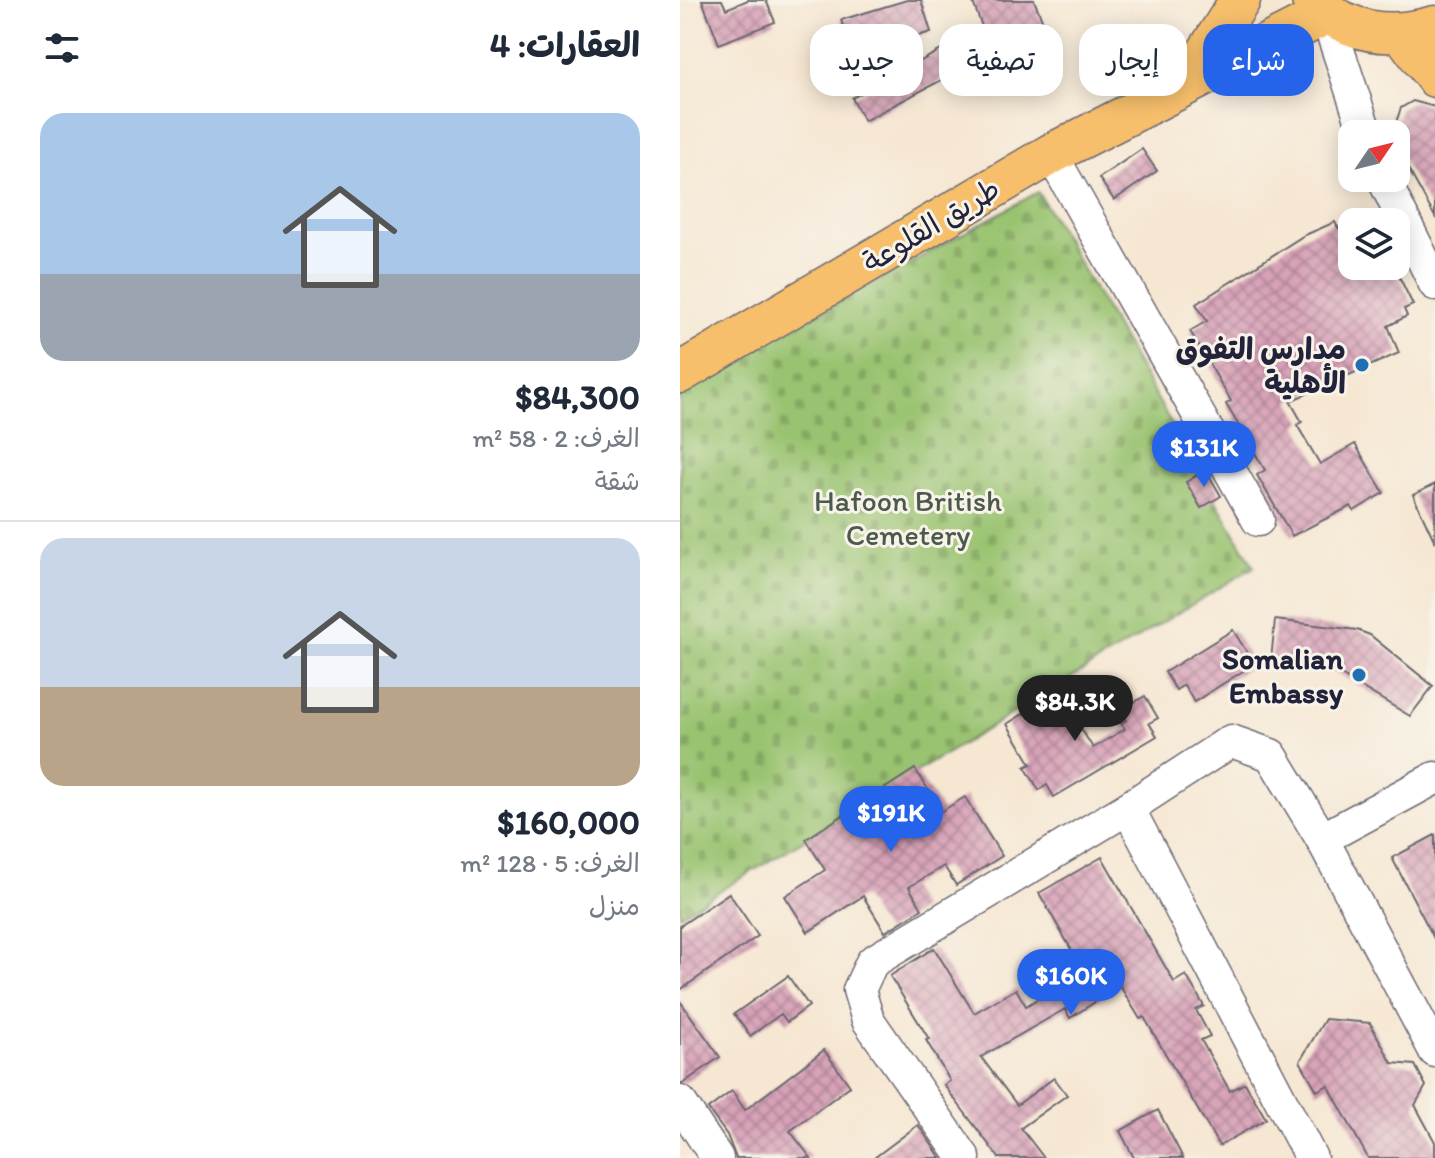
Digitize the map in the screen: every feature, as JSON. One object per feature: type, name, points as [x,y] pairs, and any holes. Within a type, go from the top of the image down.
[{"type":"main road","points":[[1187,83],[1240,0]]},
{"type":"main road","points":[[1319,7],[1371,33],[1419,30],[1435,77]]},
{"type":"main road","name":"طريق القلوعة","points":[[1187,84],[1319,7]]},
{"type":"main road","name":"طريق القلوعة","points":[[680,373],[1051,154],[1164,96]]},
{"type":"street","points":[[1319,7],[1361,120]]},
{"type":"street","points":[[1051,154],[1258,520]]},
{"type":"street","points":[[1390,192],[1435,284]]},
{"type":"street","points":[[964,1158],[868,1020],[859,990],[872,962],[1128,808],[1231,741],[1271,755],[1322,839],[1435,1051]]},
{"type":"street","points":[[1322,839],[1435,778]]},
{"type":"street","points":[[1128,808],[1311,1158]]},
{"type":"street","points":[[680,1102],[717,1158]]},
{"type":"green space","name":"Hafoon British Cemetery","points":[[1038,192],[1254,567],[680,915],[680,390]]},
{"type":"building","points":[[702,0],[722,0],[726,9],[748,0],[766,0],[775,22],[719,44]]},
{"type":"building","points":[[907,0],[921,0],[931,32],[923,34],[923,24],[842,24],[841,20]]},
{"type":"building","points":[[972,0],[1034,0],[1044,24],[981,24]]},
{"type":"building","points":[[939,51],[939,81],[923,90],[923,60]]},
{"type":"building","points":[[856,96],[911,96],[864,121],[852,98]]},
{"type":"building","points":[[1413,101],[1435,107],[1435,217],[1410,172],[1410,120],[1397,120],[1401,108]]},
{"type":"building","points":[[1142,149],[1157,171],[1114,200],[1099,178]]},
{"type":"building","points":[[1335,222],[1338,228],[1338,280],[1401,280],[1413,305],[1404,309],[1407,316],[1388,326],[1399,353],[1290,401],[1302,422],[1297,425],[1320,464],[1355,444],[1384,493],[1354,511],[1351,506],[1292,536],[1257,475],[1265,470],[1226,404],[1231,401],[1190,331],[1207,321],[1196,304],[1303,236]]},
{"type":"building","points":[[1206,470],[1221,496],[1201,508],[1186,482]]},
{"type":"building","points":[[1435,484],[1435,542],[1413,495]]},
{"type":"building","points":[[1275,620],[1357,630],[1370,635],[1433,686],[1410,716],[1334,671],[1271,661]]},
{"type":"building","points":[[1233,630],[1254,664],[1194,702],[1184,685],[1176,690],[1165,672]]},
{"type":"building","points":[[1058,692],[1093,748],[1125,729],[1121,723],[1126,720],[1121,710],[1145,696],[1158,718],[1149,723],[1157,736],[1054,797],[1047,785],[1039,790],[1025,767],[1031,764],[1007,724]]},
{"type":"building","points":[[915,769],[942,811],[965,797],[1002,856],[956,885],[944,866],[909,887],[922,909],[885,932],[863,896],[808,932],[785,896],[825,870],[806,839]]},
{"type":"building","points":[[1435,835],[1435,940],[1392,858]]},
{"type":"building","points":[[1102,857],[1174,982],[1186,975],[1204,1006],[1196,1010],[1210,1036],[1201,1040],[1230,1091],[1245,1083],[1266,1119],[1219,1146],[1144,1017],[1140,1019],[1120,986],[1070,1018],[1065,1009],[981,1057],[1017,1105],[1054,1078],[1067,1095],[1021,1128],[1044,1158],[999,1158],[944,1085],[950,1081],[926,1040],[929,1039],[890,976],[934,948],[974,1013],[1016,989],[1026,1006],[1083,970],[1039,893]]},
{"type":"building","points":[[729,893],[758,936],[680,990],[680,926]]},
{"type":"building","points":[[788,976],[809,1006],[787,1022],[781,1014],[750,1036],[734,1014]]},
{"type":"building","points":[[680,1001],[720,1057],[682,1084],[680,1083]]},
{"type":"building","points":[[1325,1019],[1370,1023],[1392,1063],[1415,1065],[1426,1086],[1415,1105],[1435,1142],[1435,1158],[1368,1158],[1328,1085],[1317,1091],[1300,1061]]},
{"type":"building","points":[[824,1050],[850,1086],[790,1131],[811,1158],[736,1158],[727,1135],[708,1109],[732,1091],[745,1110]]},
{"type":"building","points":[[1158,1110],[1183,1158],[1134,1158],[1120,1131]]},
{"type":"building","points":[[918,1125],[941,1158],[874,1158]]},
{"type":"place","name":"مدارس التفوق الأهلية","points":[[1362,365]]},
{"type":"place","name":"Somalian Embassy","points":[[1359,675]]}]
